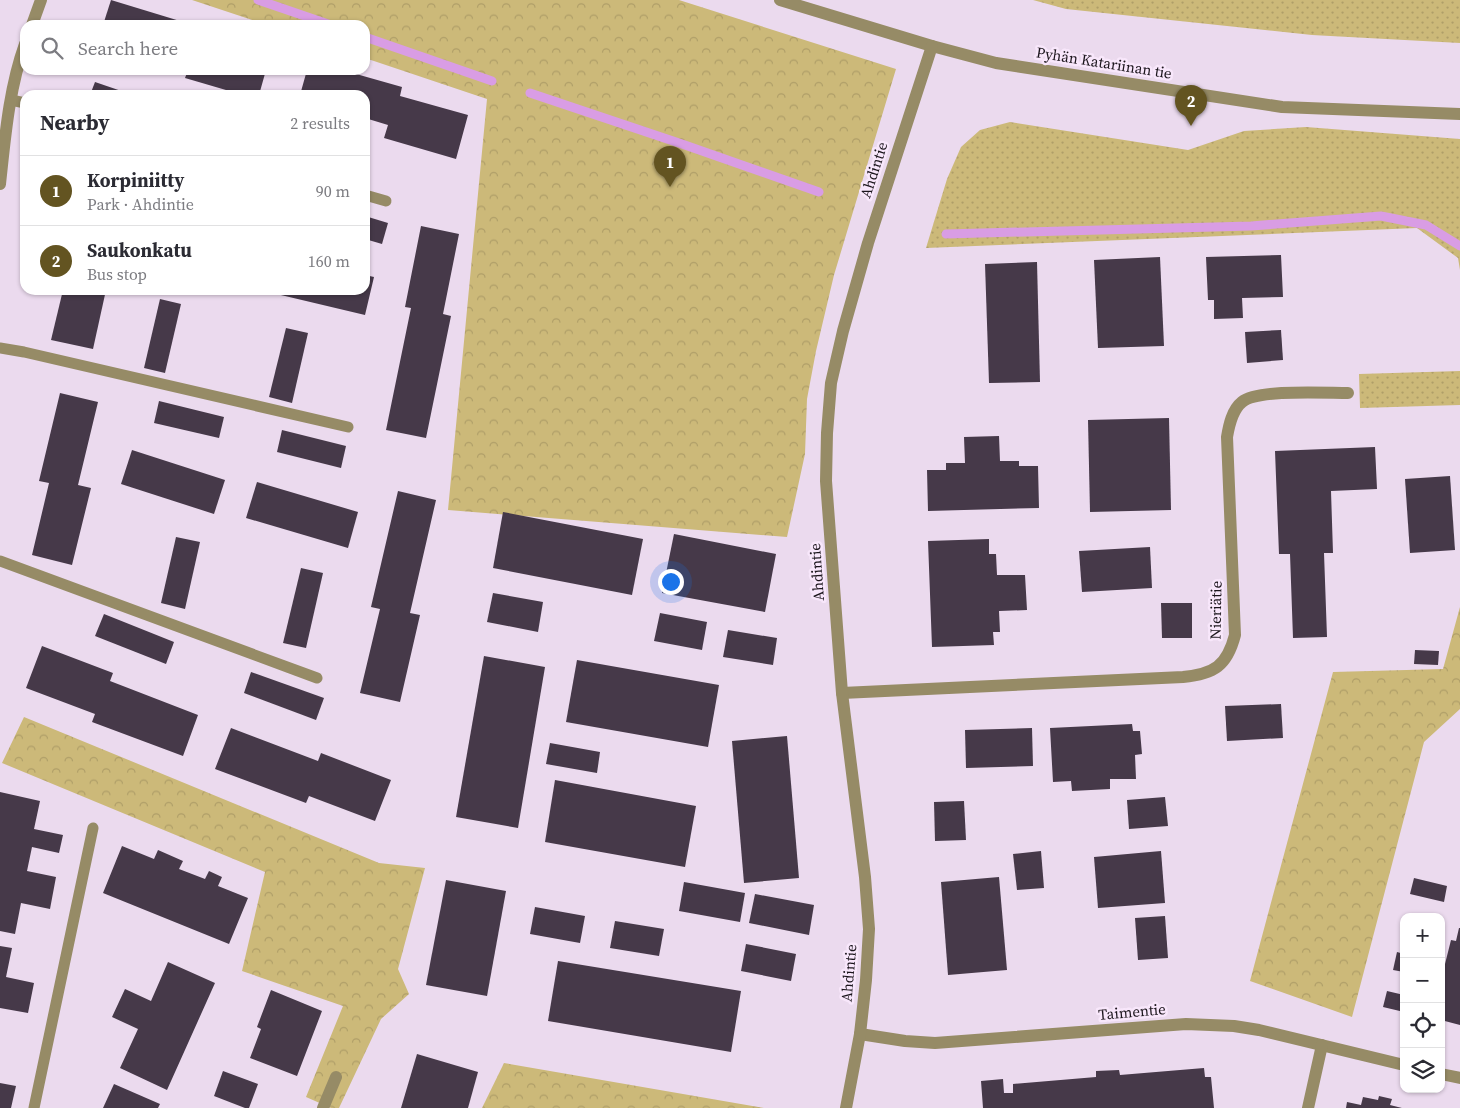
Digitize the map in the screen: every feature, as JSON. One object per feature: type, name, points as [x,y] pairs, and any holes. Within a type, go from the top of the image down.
[{"type":"street","points":[[34,20],[41,0]]},
{"type":"street","name":"Pyhän Katariinan tie","points":[[780,0],[932,46],[996,63],[1282,107],[1460,114]]},
{"type":"street","name":"Ahdintie","points":[[846,1108],[860,1034],[869,929],[866,877],[842,693],[826,481],[831,383],[843,331],[868,243],[932,46]]},
{"type":"street","points":[[0,184],[11,100],[20,62]]},
{"type":"street","name":"Nieriätie","points":[[842,693],[1182,678],[1199,676],[1212,670],[1223,662],[1231,650],[1235,635],[1227,449],[1227,437],[1234,412],[1241,402],[1253,396],[1348,392]]},
{"type":"street","name":"Taimentie","points":[[860,1034],[905,1042],[935,1043],[1186,1024],[1211,1024],[1259,1030],[1400,1064]]},
{"type":"street","points":[[1308,1108],[1322,1045]]},
{"type":"street","points":[[1445,1075],[1460,1078]]},
{"type":"street","points":[[323,1108],[336,1077]]},
{"type":"lane","points":[[11,100],[20,102]]},
{"type":"lane","points":[[370,196],[386,201]]},
{"type":"lane","points":[[0,348],[348,427]]},
{"type":"lane","points":[[0,561],[317,678]]},
{"type":"lane","points":[[34,1108],[93,828]]},
{"type":"green space","points":[[192,0],[679,0],[896,69],[834,275],[816,351],[807,399],[805,454],[787,537],[448,510],[487,99],[370,60],[370,20],[252,20]]},
{"type":"green space","points":[[1033,0],[1460,0],[1460,43],[1312,35],[1066,9]]},
{"type":"green space","points":[[1010,122],[1188,150],[1244,131],[1306,127],[1460,139],[1460,270],[1458,258],[1417,228],[926,248],[947,179],[961,147],[980,130]]},
{"type":"green space","points":[[1460,371],[1460,405],[1360,408],[1359,374]]},
{"type":"green space","points":[[1460,607],[1460,709],[1424,742],[1352,1017],[1250,981],[1333,672],[1443,669]]},
{"type":"green space","points":[[24,717],[379,863],[425,868],[398,969],[409,994],[381,1019],[339,1108],[331,1108],[306,1097],[343,1006],[242,971],[265,872],[2,763]]},
{"type":"green space","points":[[504,1063],[764,1108],[482,1108]]},
{"type":"building","points":[[111,0],[177,20],[105,20]]},
{"type":"building","points":[[186,75],[265,75],[260,90],[226,90],[185,78]]},
{"type":"building","points":[[306,75],[360,75],[402,87],[400,96],[468,115],[456,159],[384,138],[388,125],[370,120],[370,90],[301,90]]},
{"type":"building","points":[[95,82],[118,90],[92,90]]},
{"type":"building","points":[[370,218],[388,223],[382,244],[370,240]]},
{"type":"building","points":[[421,226],[459,234],[443,314],[451,316],[426,438],[386,430],[411,308],[405,307]]},
{"type":"building","points":[[1281,255],[1283,297],[1242,298],[1243,318],[1214,319],[1214,300],[1208,300],[1206,257]]},
{"type":"building","points":[[1160,257],[1164,346],[1098,348],[1094,260]]},
{"type":"building","points":[[1037,262],[1040,382],[989,383],[985,264]]},
{"type":"building","points":[[370,276],[374,277],[370,294]]},
{"type":"building","points":[[62,295],[105,295],[93,349],[51,340]]},
{"type":"building","points":[[281,295],[370,295],[365,315]]},
{"type":"building","points":[[160,299],[181,304],[165,373],[144,368]]},
{"type":"building","points":[[286,328],[308,333],[292,403],[269,397]]},
{"type":"building","points":[[1281,330],[1283,360],[1247,363],[1245,332]]},
{"type":"building","points":[[60,393],[98,402],[78,485],[91,488],[72,565],[32,555],[49,483],[39,481]]},
{"type":"building","points":[[159,401],[224,417],[219,438],[154,423]]},
{"type":"building","points":[[1169,418],[1171,510],[1090,512],[1088,420]]},
{"type":"building","points":[[282,430],[346,446],[341,468],[277,452]]},
{"type":"building","points":[[999,436],[1000,461],[1019,461],[1019,466],[1038,466],[1039,508],[928,511],[927,470],[946,470],[946,463],[965,463],[964,437]]},
{"type":"building","points":[[1375,447],[1377,489],[1331,491],[1333,553],[1324,553],[1327,637],[1293,638],[1290,554],[1279,554],[1275,451]]},
{"type":"building","points":[[132,450],[225,480],[214,514],[121,484]]},
{"type":"building","points":[[1450,476],[1455,550],[1410,553],[1405,479]]},
{"type":"building","points":[[257,482],[358,512],[348,548],[246,518]]},
{"type":"building","points":[[398,491],[436,500],[410,613],[420,615],[400,702],[360,693],[380,609],[371,607]]},
{"type":"building","points":[[503,512],[643,539],[632,595],[493,568]]},
{"type":"building","points":[[674,534],[776,554],[765,612],[662,593]]},
{"type":"building","points":[[176,537],[200,542],[185,609],[161,603]]},
{"type":"building","points":[[989,539],[989,554],[996,554],[997,575],[1025,575],[1027,610],[999,611],[1000,632],[993,632],[994,645],[932,647],[928,541]]},
{"type":"building","points":[[1150,547],[1152,588],[1082,592],[1079,551]]},
{"type":"building","points":[[301,568],[323,573],[306,648],[283,643]]},
{"type":"building","points":[[493,593],[543,602],[538,632],[487,622]]},
{"type":"building","points":[[1161,603],[1192,603],[1192,638],[1162,638]]},
{"type":"building","points":[[660,613],[707,622],[702,650],[654,641]]},
{"type":"building","points":[[104,614],[174,642],[166,664],[95,636]]},
{"type":"building","points":[[728,630],[777,638],[773,665],[723,657]]},
{"type":"building","points":[[42,646],[113,673],[110,681],[198,715],[183,756],[92,722],[95,714],[26,688]]},
{"type":"building","points":[[1415,650],[1439,651],[1438,665],[1414,664]]},
{"type":"building","points":[[484,656],[545,667],[518,828],[456,817]]},
{"type":"building","points":[[577,660],[719,685],[708,747],[566,722]]},
{"type":"building","points":[[251,672],[324,698],[316,720],[244,693]]},
{"type":"building","points":[[1281,704],[1283,738],[1227,741],[1225,706]]},
{"type":"building","points":[[1132,724],[1133,731],[1140,731],[1142,754],[1135,755],[1136,779],[1110,779],[1110,789],[1072,791],[1071,781],[1053,782],[1050,728]]},
{"type":"building","points":[[231,728],[318,761],[321,753],[391,780],[375,821],[309,796],[306,803],[215,769]]},
{"type":"building","points":[[1032,728],[1033,766],[966,768],[965,730]]},
{"type":"building","points":[[787,736],[799,878],[744,883],[732,741]]},
{"type":"building","points":[[550,743],[600,752],[597,773],[546,764]]},
{"type":"building","points":[[555,780],[696,806],[685,867],[545,842]]},
{"type":"building","points":[[0,792],[40,801],[34,829],[63,835],[59,853],[32,847],[27,871],[56,877],[50,909],[21,903],[15,934],[0,931]]},
{"type":"building","points":[[1165,797],[1168,826],[1129,829],[1127,800]]},
{"type":"building","points":[[964,801],[966,840],[935,841],[934,802]]},
{"type":"building","points":[[122,846],[154,859],[158,850],[183,861],[179,869],[205,879],[209,871],[222,877],[218,886],[248,898],[229,944],[103,893]]},
{"type":"building","points":[[1041,851],[1044,888],[1017,890],[1013,854]]},
{"type":"building","points":[[1161,851],[1165,903],[1098,908],[1094,857]]},
{"type":"building","points":[[999,877],[1007,970],[948,975],[941,882]]},
{"type":"building","points":[[1414,878],[1447,886],[1444,902],[1410,894]]},
{"type":"building","points":[[446,880],[506,891],[487,996],[426,985]]},
{"type":"building","points":[[684,882],[745,893],[740,922],[679,911]]},
{"type":"building","points":[[755,894],[814,905],[809,935],[749,923]]},
{"type":"building","points":[[535,907],[585,916],[580,943],[530,934]]},
{"type":"building","points":[[1165,916],[1168,958],[1138,960],[1135,918]]},
{"type":"building","points":[[615,921],[664,929],[659,956],[610,948]]},
{"type":"building","points":[[1460,928],[1460,1025],[1445,1021],[1445,964],[1451,940],[1456,941]]},
{"type":"building","points":[[746,944],[796,954],[791,981],[741,971]]},
{"type":"building","points":[[0,946],[12,948],[6,977],[34,983],[28,1013],[0,1008]]},
{"type":"building","points":[[1397,952],[1400,953],[1400,971],[1393,970]]},
{"type":"building","points":[[558,961],[741,991],[731,1052],[548,1021]]},
{"type":"building","points":[[168,962],[215,983],[167,1090],[120,1068],[138,1029],[112,1017],[125,989],[151,1001]]},
{"type":"building","points":[[271,990],[322,1011],[297,1076],[250,1058],[261,1029],[257,1027]]},
{"type":"building","points":[[1387,991],[1400,994],[1400,1011],[1383,1007]]},
{"type":"building","points":[[417,1054],[478,1072],[468,1108],[401,1108]]},
{"type":"building","points":[[1204,1068],[1205,1077],[1211,1077],[1214,1108],[983,1108],[981,1081],[1003,1079],[1004,1093],[1013,1093],[1013,1084],[1096,1077],[1096,1071],[1119,1070],[1120,1075]]},
{"type":"building","points":[[223,1071],[258,1084],[249,1108],[214,1096]]},
{"type":"building","points":[[0,1083],[16,1086],[11,1108],[0,1108]]},
{"type":"building","points":[[114,1084],[160,1104],[158,1108],[103,1108]]},
{"type":"building","points":[[1379,1096],[1392,1099],[1390,1105],[1402,1108],[1346,1108],[1347,1102],[1361,1105],[1363,1097],[1378,1100]]},
{"type":"waterway","points":[[258,0],[316,20]]},
{"type":"waterway","points":[[370,39],[492,81]]},
{"type":"waterway","points":[[530,93],[819,192]]},
{"type":"waterway","points":[[946,234],[1251,226],[1381,216],[1426,225],[1460,246]]},
{"type":"place","name":"Saukonkatu","points":[[1191,126]]},
{"type":"place","name":"Korpiniitty","points":[[670,187]]}]
